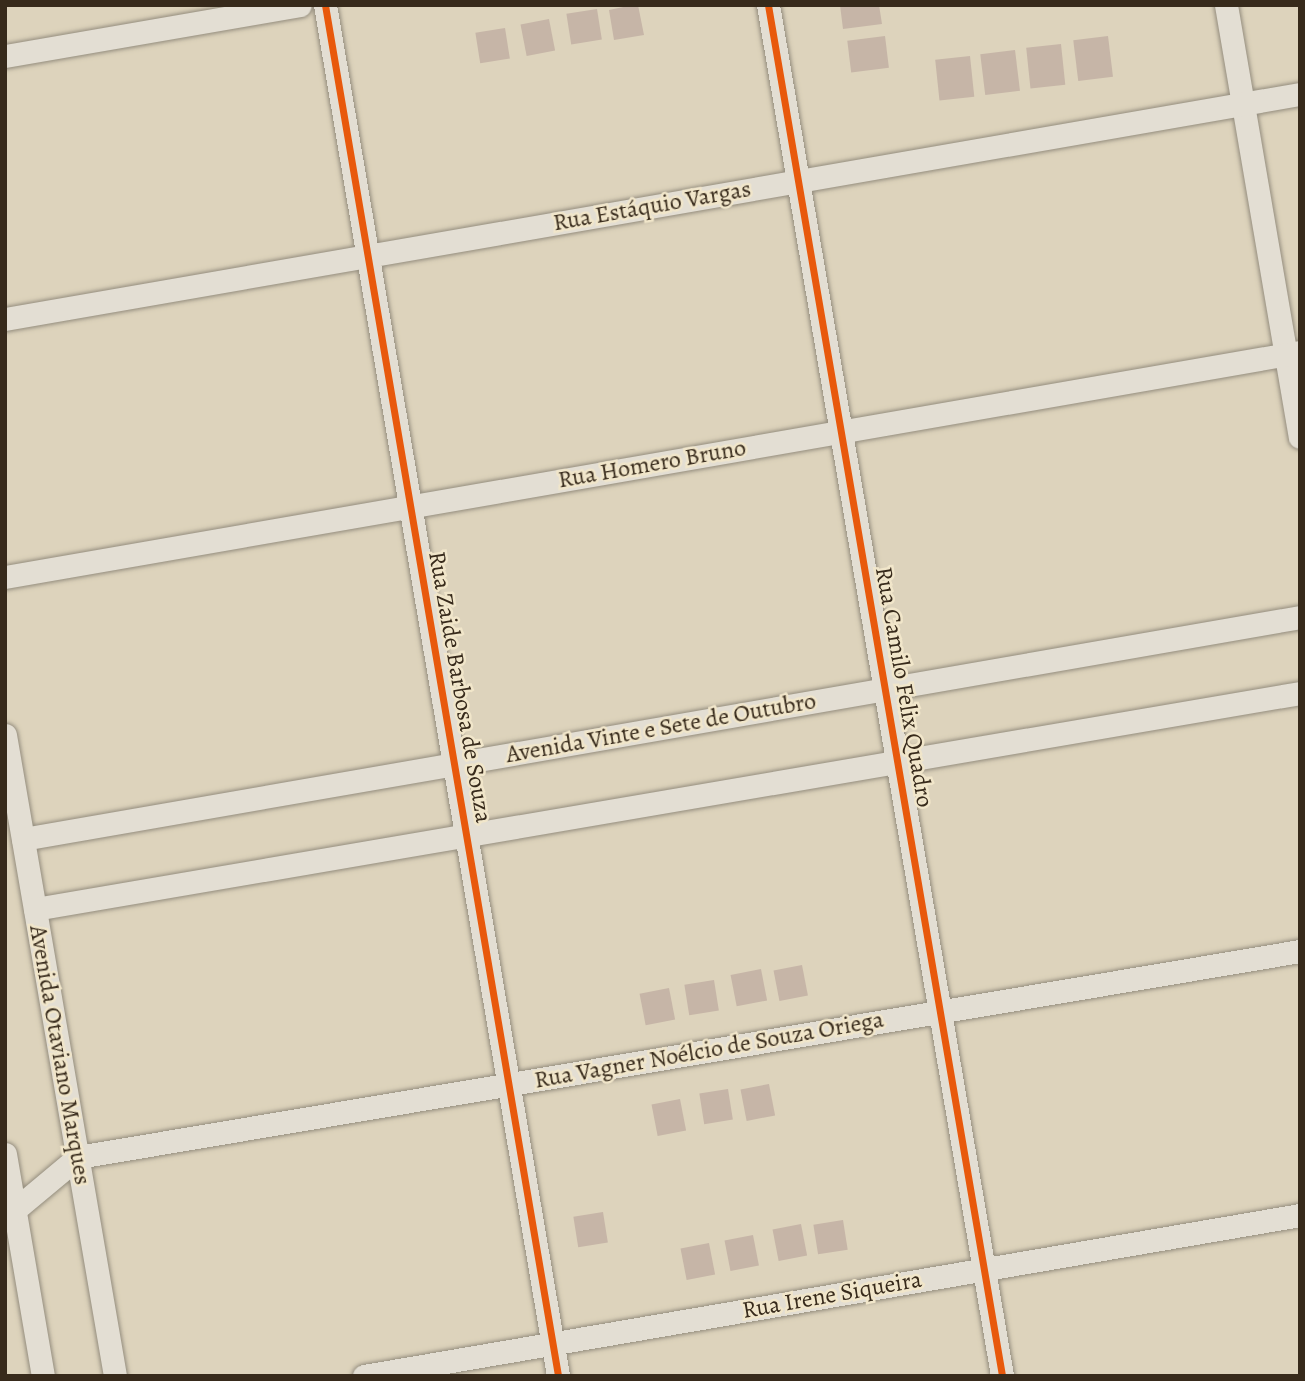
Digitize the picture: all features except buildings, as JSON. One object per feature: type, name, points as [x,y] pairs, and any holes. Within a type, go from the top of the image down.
[{"type":"street","points":[[5,56],[300,5]]},
{"type":"street","name":"Rua Zaide Barbosa de Souza","points":[[326,5],[558,1376]]},
{"type":"street","name":"Rua Camilo Felix Quadro","points":[[768,5],[882,689],[897,760],[1002,1376]]},
{"type":"street","points":[[1226,5],[1293,353],[1300,437]]},
{"type":"street","name":"Rua Estáquio Vargas","points":[[5,319],[1300,94]]},
{"type":"street","name":"Rua Homero Bruno","points":[[5,577],[1293,353]]},
{"type":"street","name":"Avenida Vinte e Sete de Outubro","points":[[23,839],[1300,617]]},
{"type":"street","points":[[35,909],[1300,693]]},
{"type":"street","name":"Avenida Otaviano Marques","points":[[5,735],[115,1376]]},
{"type":"street","name":"Rua Vagner Noélcio de Souza Oriega","points":[[78,1157],[1300,950]]},
{"type":"street","points":[[5,1154],[10,1215],[43,1376]]},
{"type":"street","points":[[10,1215],[78,1157]]},
{"type":"street","name":"Rua Irene Siqueira","points":[[364,1376],[1300,1215]]},
{"type":"cycle path","points":[[325,5],[558,1376]]},
{"type":"cycle path","points":[[768,5],[1002,1376]]}]
